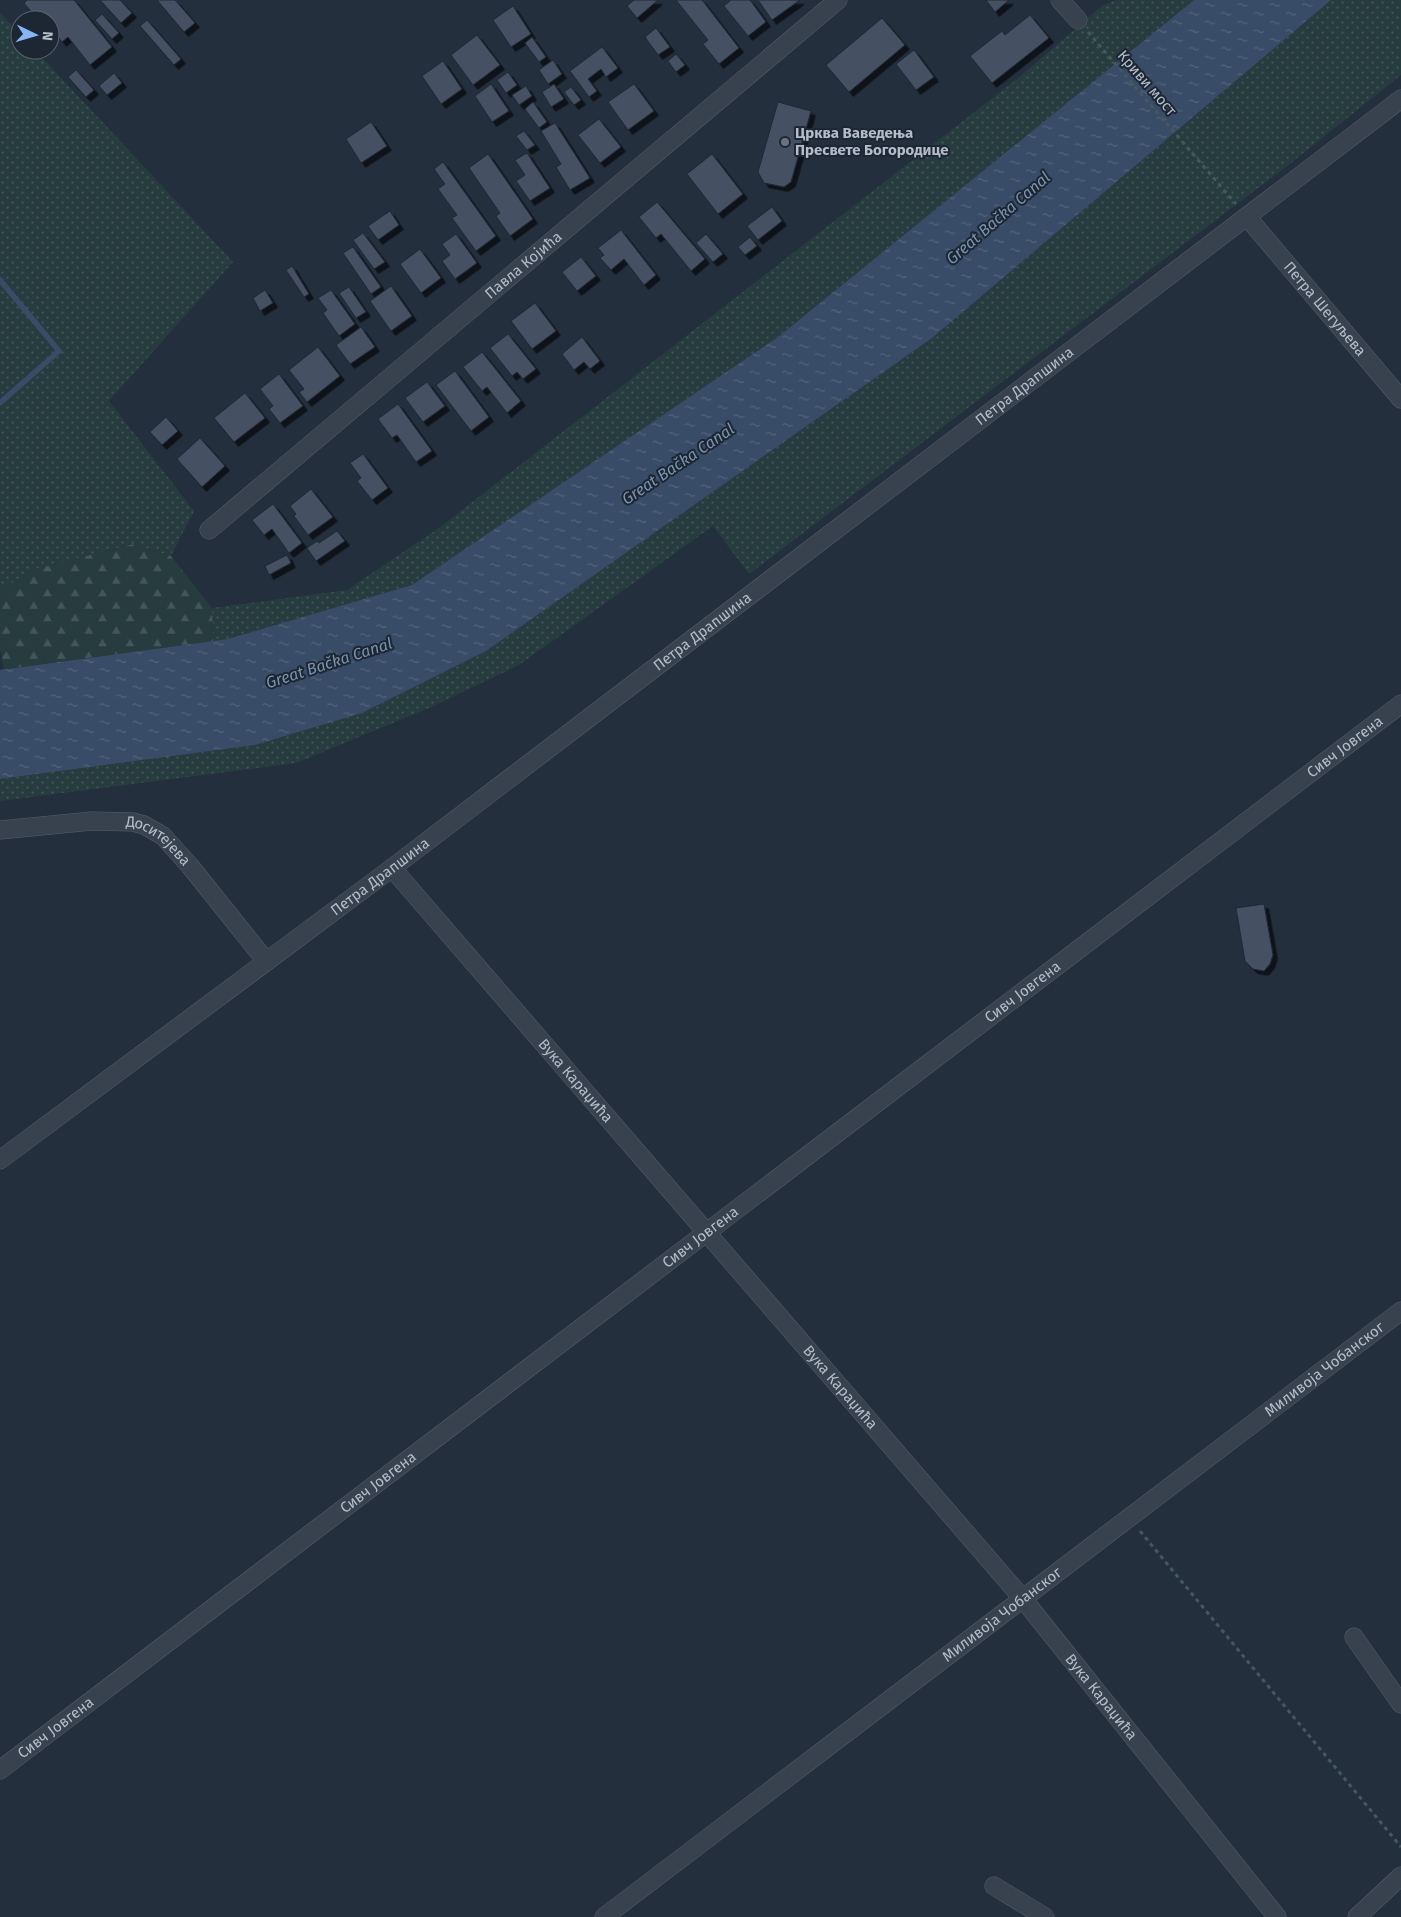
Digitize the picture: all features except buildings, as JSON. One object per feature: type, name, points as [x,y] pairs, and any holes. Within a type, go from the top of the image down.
[{"type":"street","name":"Павла Којића","points":[[209,530],[838,0]]},
{"type":"street","points":[[1060,0],[1078,20]]},
{"type":"street","name":"Петра Драпшина","points":[[0,1160],[392,868],[1401,100]]},
{"type":"street","name":"Петра Шегуљева","points":[[1248,218],[1401,399]]},
{"type":"street","name":"Сивч Јовгена","points":[[0,1770],[1401,704]]},
{"type":"street","name":"Доситејева","points":[[0,830],[92,821],[133,822],[144,825],[163,836],[190,866],[266,961]]},
{"type":"street","name":"Вука Караџића","points":[[392,868],[1023,1598],[1277,1917]]},
{"type":"street","name":"Миливоја Чобанског","points":[[604,1917],[1401,1311]]},
{"type":"street","points":[[1354,1638],[1401,1704]]},
{"type":"street","points":[[1357,1917],[1401,1876]]},
{"type":"street","points":[[994,1886],[1045,1917]]},
{"type":"path","name":"Криви мост","points":[[1078,20],[1248,218]]},
{"type":"path","points":[[1130,1518],[1401,1847]]},
{"type":"green space","points":[[1116,0],[1194,0],[778,337],[412,585],[228,639],[213,641],[212,608],[347,590],[439,528],[1017,79],[1102,6]]},
{"type":"green space","points":[[1331,0],[1401,0],[1401,75],[1291,163],[749,574],[713,526],[519,665],[429,708],[296,763],[0,801],[0,779],[255,745],[362,713],[486,651],[932,338]]},
{"type":"green space","points":[[0,13],[10,24],[10,60],[44,60],[233,262],[109,401],[194,511],[171,556],[134,544],[32,570],[0,592]]},
{"type":"green space","points":[[134,544],[171,556],[212,608],[213,641],[4,669],[0,649],[0,591],[32,570]]},
{"type":"water","name":"Great Bačka Canal","points":[[1194,0],[1331,0],[932,338],[486,651],[362,713],[255,745],[0,779],[0,670],[228,639],[412,585],[778,337]]},
{"type":"waterway","points":[[0,280],[59,351],[0,403]]},
{"type":"place","name":"Црква Ваведења Пресвете Богородице","points":[[785,142]]}]
